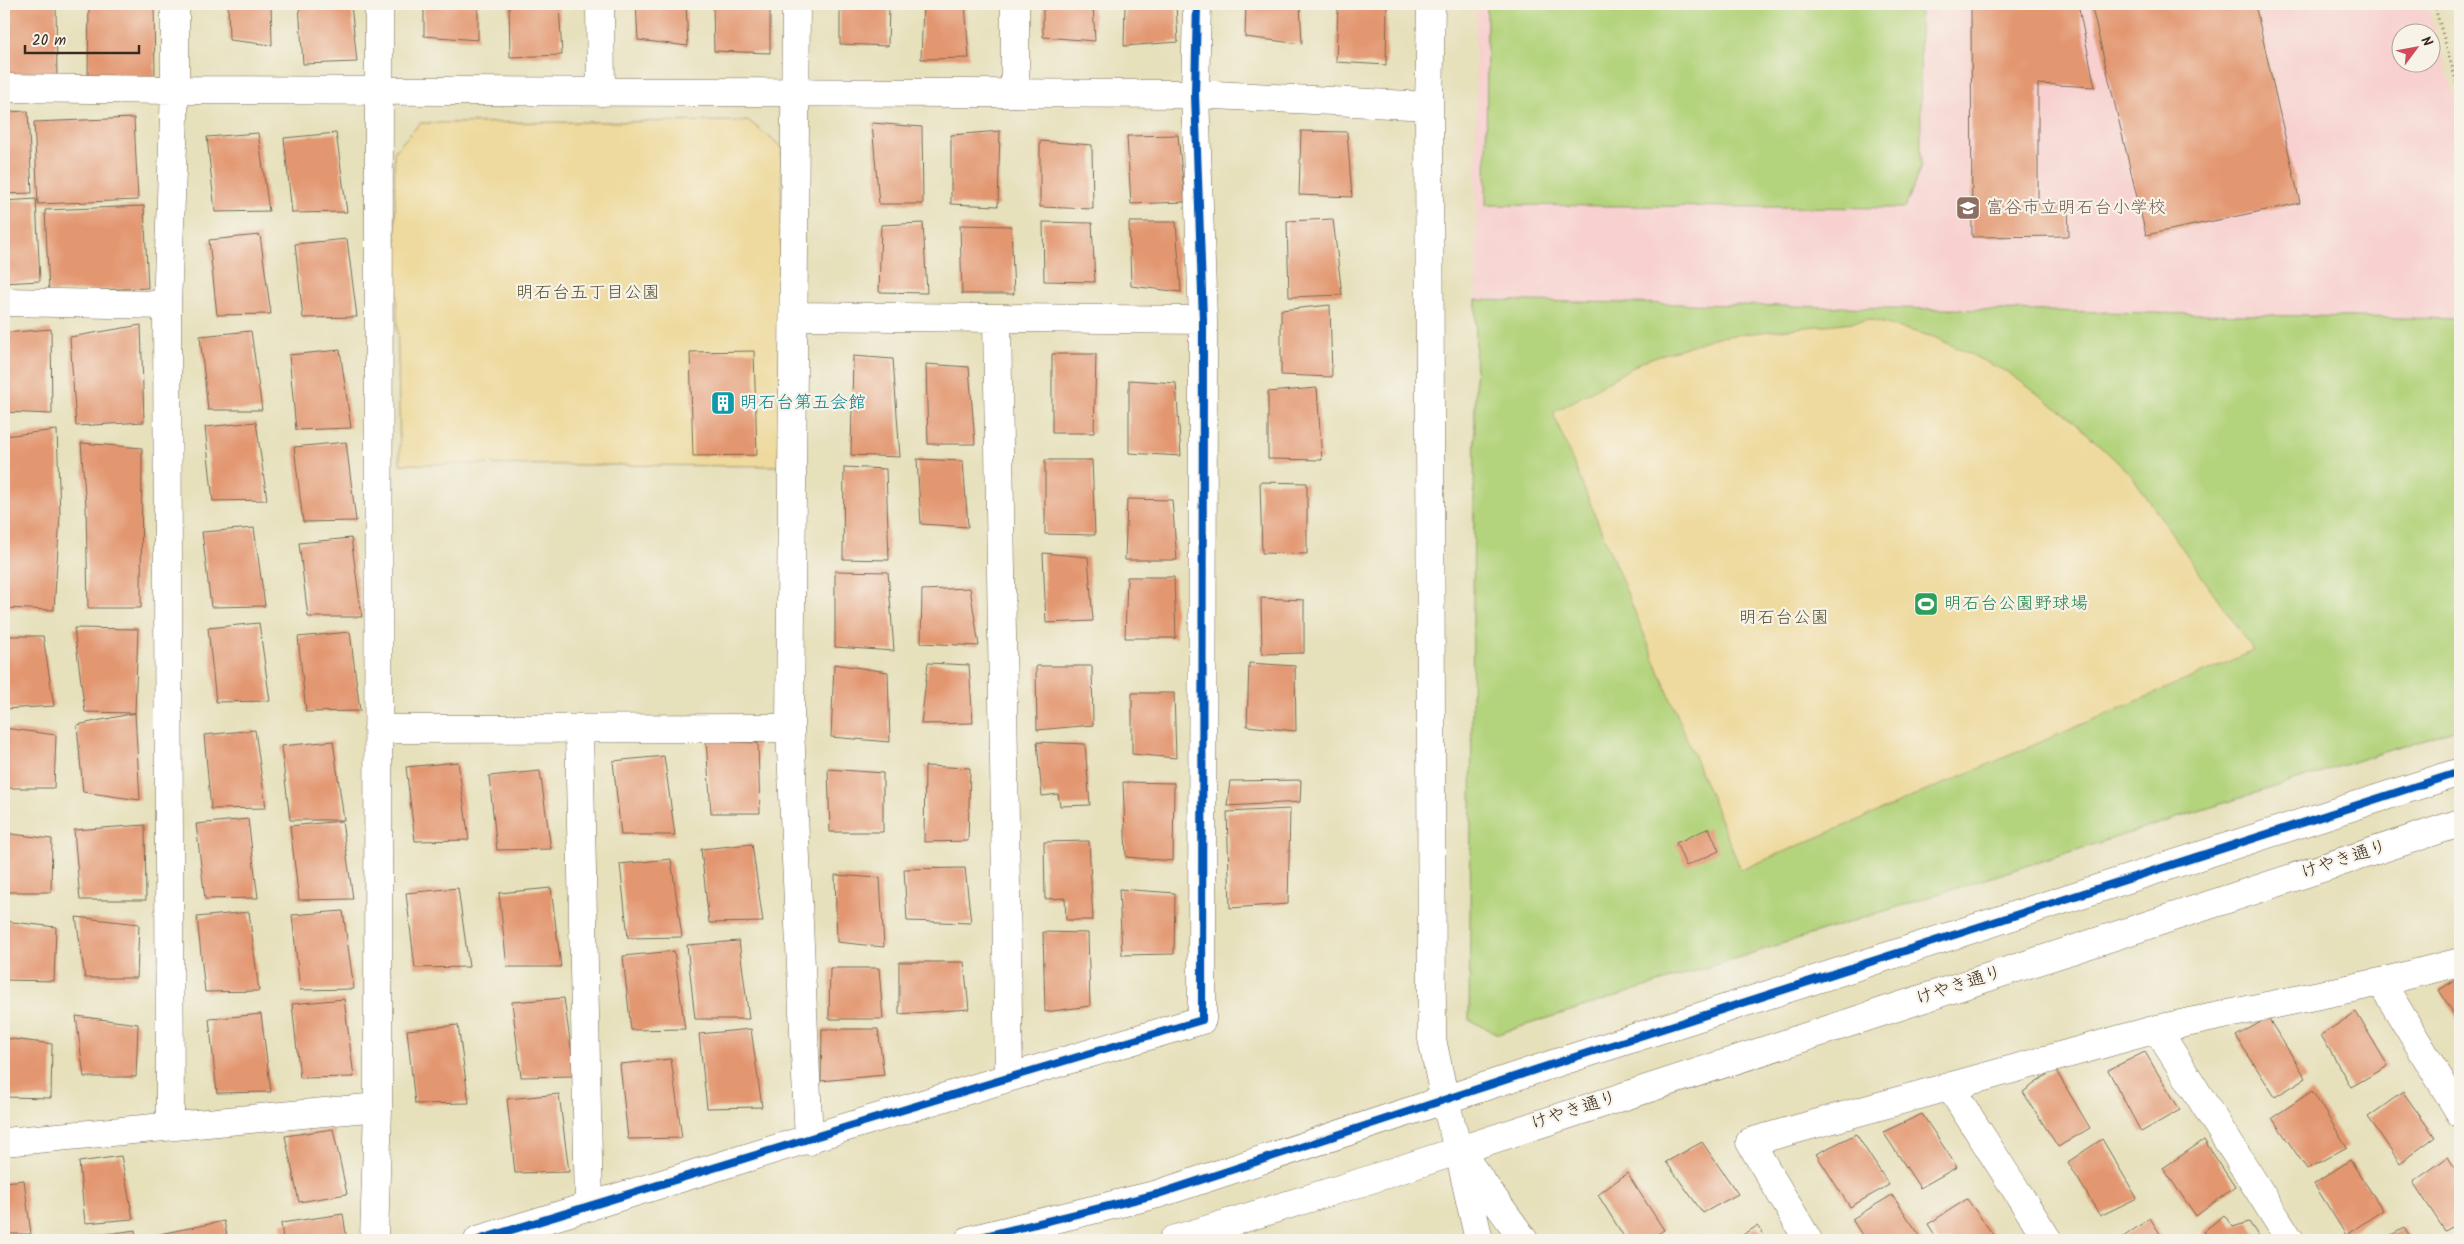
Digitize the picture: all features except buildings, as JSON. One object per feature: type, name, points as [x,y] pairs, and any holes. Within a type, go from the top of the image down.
[{"type":"street","points":[[170,1126],[167,305],[175,90],[175,4]]},
{"type":"street","points":[[374,1240],[378,1107],[379,4]]},
{"type":"street","points":[[600,4],[601,92]]},
{"type":"street","points":[[796,4],[790,728],[809,1141]]},
{"type":"street","points":[[1014,4],[1015,93]]},
{"type":"street","points":[[478,1240],[809,1141],[1009,1077],[1202,1020],[1203,320],[1195,94],[1197,4]]},
{"type":"street","points":[[1431,4],[1428,106],[1432,1039],[1479,1240]]},
{"type":"street","points":[[4,88],[1195,94],[1428,106]]},
{"type":"street","points":[[4,302],[167,305]]},
{"type":"street","points":[[794,316],[1203,320]]},
{"type":"street","points":[[997,318],[1009,1077]]},
{"type":"street","points":[[378,728],[790,728]]},
{"type":"street","points":[[579,728],[589,1207]]},
{"type":"street","points":[[969,1240],[1158,1194],[1559,1062],[2460,772]]},
{"type":"street","name":"けやき通り","points":[[1173,1240],[2460,823]]},
{"type":"street","points":[[1808,1240],[1750,1142],[2157,1029],[2381,982],[2460,962]]},
{"type":"street","points":[[2381,982],[2460,1113]]},
{"type":"street","points":[[2157,1029],[2290,1240]]},
{"type":"street","points":[[1950,1087],[2048,1240]]},
{"type":"street","points":[[4,1142],[378,1107]]},
{"type":"street","points":[[1458,1149],[1524,1240]]},
{"type":"path","points":[[2434,4],[2460,94]]},
{"type":"shaded area","name":"富谷市立明石台小学校","points":[[1476,4],[2427,4],[2432,22],[2392,22],[2392,72],[2442,72],[2442,55],[2460,117],[2460,319],[1476,300]]},
{"type":"green space","points":[[1487,4],[1920,4],[1921,166],[1905,208],[1486,205]]},
{"type":"green space","name":"明石台公園","points":[[1476,300],[2460,319],[2460,728],[1498,1034],[1469,1020]]},
{"type":"sand","name":"明石台五丁目公園","points":[[749,121],[782,147],[779,466],[400,464],[394,152],[420,123]]},
{"type":"sand","name":"明石台公園野球場","points":[[1871,320],[1934,337],[2009,373],[2072,419],[2132,476],[2254,651],[1741,870],[1553,413],[1645,360],[1717,337]]},
{"type":"cycle path","points":[[478,1240],[1202,1020],[1203,320],[1195,94],[1197,4]]},
{"type":"cycle path","points":[[969,1240],[1158,1194],[1550,1065],[2460,772]]},
{"type":"place","name":"富谷市立明石台小学校","points":[[1968,208]]},
{"type":"place","name":"明石台第五会館","points":[[723,403]]},
{"type":"place","name":"明石台公園野球場","points":[[1926,604]]}]
